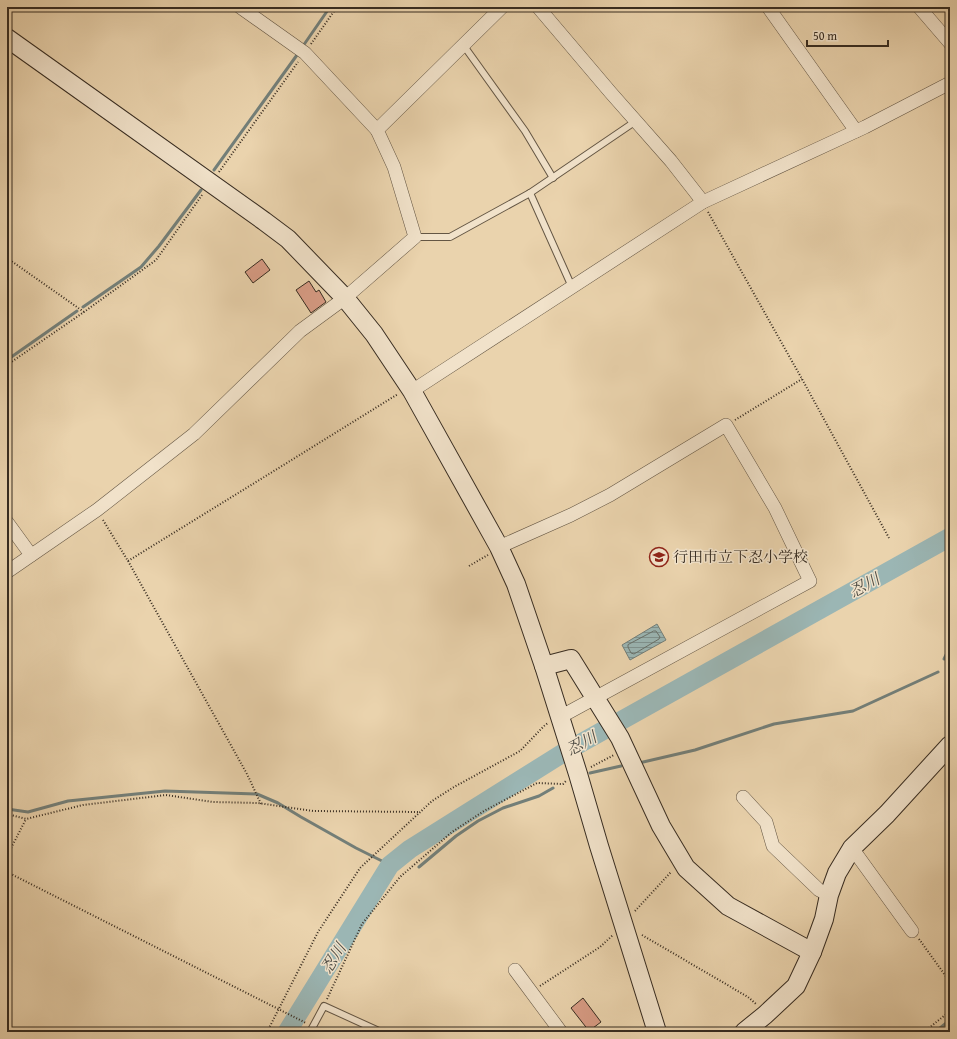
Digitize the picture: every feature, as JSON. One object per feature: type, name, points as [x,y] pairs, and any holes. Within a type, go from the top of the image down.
[{"type":"street","points":[[7,572],[97,510],[194,434],[300,331],[345,298],[415,237],[394,167],[377,130],[305,53],[240,7]]},
{"type":"street","points":[[377,130],[502,7]]},
{"type":"street","points":[[538,7],[606,88],[672,161],[703,202]]},
{"type":"street","points":[[768,7],[856,132]]},
{"type":"street","points":[[919,7],[950,43]]},
{"type":"street","points":[[7,38],[211,182],[288,240],[345,298],[374,334],[410,389],[495,551],[516,584],[578,774],[657,1032]]},
{"type":"street","points":[[410,389],[703,202],[856,132],[950,83]]},
{"type":"street","points":[[495,551],[572,515],[610,495],[726,425],[774,508],[810,581],[596,701],[560,717]]},
{"type":"street","points":[[7,522],[31,556]]},
{"type":"street","points":[[544,666],[571,659],[620,738],[661,826],[686,868],[728,906],[812,952]]},
{"type":"street","points":[[744,1032],[796,986],[812,952],[837,873],[852,848],[950,745]]},
{"type":"street","points":[[743,797],[766,822],[773,846],[819,890],[829,895]]},
{"type":"street","points":[[852,848],[912,931]]},
{"type":"street","points":[[515,970],[561,1032]]},
{"type":"lane","points":[[464,46],[525,131],[553,178]]},
{"type":"lane","points":[[415,237],[450,237],[530,193],[636,121]]},
{"type":"lane","points":[[530,193],[572,287]]},
{"type":"lane","points":[[311,1029],[324,1006],[381,1032]]},
{"type":"path","points":[[7,365],[156,260],[337,7]]},
{"type":"path","points":[[703,202],[889,538]]},
{"type":"path","points":[[7,258],[84,312]]},
{"type":"path","points":[[726,425],[802,379]]},
{"type":"path","points":[[128,561],[410,389]]},
{"type":"path","points":[[97,510],[128,561],[247,774],[261,804]]},
{"type":"path","points":[[470,566],[495,551]]},
{"type":"path","points":[[267,1032],[318,932],[360,868],[432,801],[520,751],[544,726],[560,717]]},
{"type":"path","points":[[324,1006],[362,924],[400,877],[452,832],[484,811],[537,783]]},
{"type":"path","points":[[7,814],[26,819],[84,805],[166,795],[213,802],[261,804],[314,811],[421,812]]},
{"type":"path","points":[[7,856],[26,819]]},
{"type":"path","points":[[531,992],[600,947],[612,935],[624,928],[634,911],[682,861]]},
{"type":"path","points":[[7,872],[280,1009],[311,1029]]},
{"type":"path","points":[[624,928],[642,935],[748,997],[766,1014]]},
{"type":"path","points":[[912,931],[950,982]]},
{"type":"path","points":[[924,1032],[950,1011]]},
{"type":"water","points":[[657,624],[666,640],[630,660],[622,645]]},
{"type":"building","points":[[262,259],[270,270],[253,283],[245,272]]},
{"type":"building","points":[[309,281],[316,292],[319,290],[326,302],[311,313],[296,290]]},
{"type":"building","points":[[583,998],[601,1022],[589,1031],[571,1008]]},
{"type":"waterway","points":[[303,46],[330,7]]},
{"type":"waterway","points":[[214,170],[297,55]]},
{"type":"waterway","points":[[83,307],[141,267],[159,246],[201,190]]},
{"type":"waterway","points":[[7,360],[77,311]]},
{"type":"waterway","name":"忍川","points":[[287,1032],[390,865],[410,849],[563,753],[950,537]]},
{"type":"waterway","points":[[944,659],[950,647]]},
{"type":"waterway","points":[[639,763],[695,750],[774,724],[853,711],[938,672]]},
{"type":"waterway","points":[[590,773],[621,766]]},
{"type":"waterway","points":[[419,867],[456,836],[478,821],[503,808],[539,796],[553,788]]},
{"type":"waterway","points":[[7,809],[28,812],[68,801],[165,791],[257,794],[278,803],[356,848],[390,865]]},
{"type":"waterway","points":[[935,1032],[950,1020]]},
{"type":"place","name":"行田市立下忍小学校","points":[[659,557]]}]
